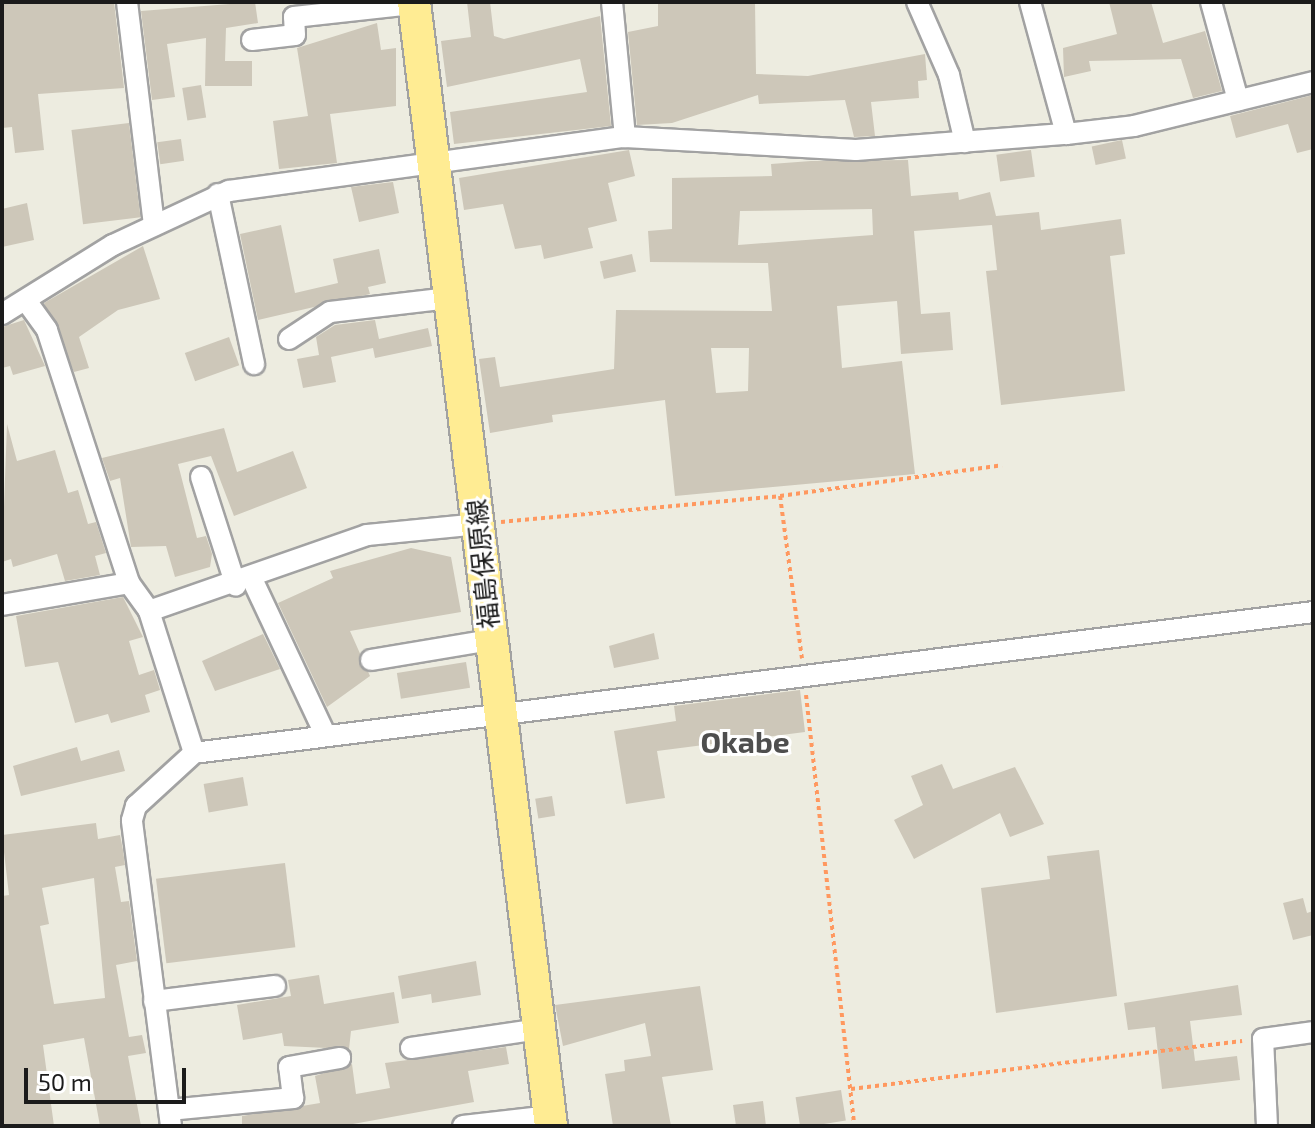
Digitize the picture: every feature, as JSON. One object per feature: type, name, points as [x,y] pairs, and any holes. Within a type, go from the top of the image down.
[{"type":"main road","name":"福島保原線","points":[[414,3],[551,1121]]},
{"type":"street","points":[[127,2],[154,225]]},
{"type":"street","points":[[612,2],[625,137]]},
{"type":"street","points":[[917,2],[949,75],[965,142]]},
{"type":"street","points":[[1030,2],[1066,134]]},
{"type":"street","points":[[1211,2],[1238,100]]},
{"type":"street","points":[[252,40],[295,35],[294,17],[414,3]]},
{"type":"street","points":[[2,314],[154,225],[218,194],[625,137],[856,150],[1066,134],[1313,82]]},
{"type":"street","points":[[218,194],[254,364]]},
{"type":"street","points":[[289,339],[330,312],[449,298]]},
{"type":"street","points":[[27,302],[47,330],[129,583],[149,611],[194,753]]},
{"type":"street","points":[[201,477],[245,583],[325,734]]},
{"type":"street","points":[[149,611],[245,583],[367,535],[479,524]]},
{"type":"street","points":[[2,605],[129,583]]},
{"type":"street","points":[[340,1058],[289,1067],[293,1098],[170,1118],[132,820],[136,806],[194,753],[325,734],[1313,612]]},
{"type":"street","points":[[371,660],[490,640]]},
{"type":"street","points":[[154,1001],[275,986]]},
{"type":"street","points":[[411,1048],[539,1029]]},
{"type":"street","points":[[1267,1126],[1263,1039],[1313,1032]]},
{"type":"street","points":[[463,1126],[551,1121]]},
{"type":"path","points":[[479,524],[780,496],[1002,465]]},
{"type":"path","points":[[780,496],[804,675],[854,1126]]},
{"type":"path","points":[[851,1089],[1263,1039]]},
{"type":"building","points":[[2,2],[114,2],[124,88],[38,94],[44,150],[15,153],[12,127],[2,128]]},
{"type":"building","points":[[255,2],[258,23],[226,28],[225,61],[252,61],[252,86],[205,86],[206,38],[167,44],[175,97],[152,100],[141,11]]},
{"type":"building","points":[[467,2],[490,2],[494,36],[504,39],[600,16],[611,126],[454,144],[450,112],[587,92],[580,59],[447,87],[441,41],[471,37]]},
{"type":"building","points":[[658,2],[755,2],[756,74],[808,76],[925,54],[927,80],[918,81],[919,98],[871,102],[875,136],[854,137],[845,100],[759,104],[758,95],[672,123],[637,125],[628,32],[658,26]]},
{"type":"building","points":[[1109,2],[1151,2],[1163,43],[1205,31],[1222,91],[1193,98],[1181,59],[1089,61],[1091,71],[1064,77],[1063,48],[1117,34]]},
{"type":"building","points":[[377,23],[381,50],[396,48],[396,106],[330,114],[337,163],[279,169],[273,121],[308,116],[297,48]]},
{"type":"building","points":[[201,85],[206,118],[187,121],[182,88]]},
{"type":"building","points":[[1313,95],[1313,149],[1297,153],[1288,124],[1236,138],[1230,116]]},
{"type":"building","points":[[129,123],[141,217],[83,224],[71,130]]},
{"type":"building","points":[[181,139],[184,161],[160,164],[157,142]]},
{"type":"building","points":[[1122,140],[1126,159],[1096,165],[1092,146]]},
{"type":"building","points":[[629,150],[635,176],[608,183],[617,221],[588,228],[593,248],[544,259],[541,245],[515,249],[503,204],[464,210],[459,178]]},
{"type":"building","points":[[1031,150],[1035,177],[1000,182],[996,155]]},
{"type":"building","points":[[908,160],[911,196],[958,192],[959,200],[990,192],[996,216],[1039,212],[1041,230],[1121,219],[1125,254],[1110,256],[1125,391],[1001,405],[986,271],[997,270],[992,225],[914,231],[921,314],[950,312],[953,350],[901,354],[897,301],[837,306],[842,368],[902,361],[915,474],[675,496],[665,400],[552,415],[553,422],[490,433],[479,359],[495,357],[500,387],[614,369],[616,310],[772,311],[768,263],[650,262],[648,231],[672,229],[672,178],[772,176],[771,164]],"holes":[[[872,209],[873,235],[738,245],[740,211]],[[711,348],[749,348],[748,391],[716,393]]]},
{"type":"building","points":[[393,182],[399,213],[359,222],[351,187]]},
{"type":"building","points":[[27,203],[34,240],[2,247],[2,209]]},
{"type":"building","points":[[281,225],[295,293],[338,283],[333,259],[379,249],[386,283],[368,287],[370,294],[258,320],[240,234]]},
{"type":"building","points":[[143,246],[160,299],[118,310],[79,337],[89,368],[74,372],[44,303]]},
{"type":"building","points":[[632,254],[636,272],[604,279],[600,261]]},
{"type":"building","points":[[24,320],[45,366],[13,375],[10,366],[2,368],[2,327]]},
{"type":"building","points":[[375,320],[379,339],[428,328],[432,346],[375,358],[373,348],[331,357],[336,382],[303,388],[297,359],[319,355],[316,337],[335,325]]},
{"type":"building","points":[[229,337],[239,365],[195,381],[185,353]]},
{"type":"building","points":[[7,424],[17,461],[55,450],[68,493],[78,490],[88,524],[96,522],[106,553],[95,556],[100,575],[65,581],[57,554],[13,567],[11,559],[2,562]]},
{"type":"building","points":[[224,428],[237,472],[293,451],[307,488],[234,516],[211,456],[178,464],[197,538],[206,536],[212,554],[210,567],[175,577],[166,546],[131,547],[120,478],[110,481],[102,458]]},
{"type":"building","points":[[411,548],[451,557],[461,612],[350,631],[370,676],[327,707],[278,603],[333,578],[330,571]]},
{"type":"building","points":[[123,597],[143,637],[129,641],[139,675],[154,670],[160,690],[145,695],[150,712],[111,723],[108,714],[75,723],[58,662],[25,667],[16,616]]},
{"type":"building","points":[[654,633],[659,659],[614,668],[609,646]]},
{"type":"building","points":[[263,634],[280,669],[215,691],[202,661]]},
{"type":"building","points":[[466,662],[470,688],[401,699],[397,673]]},
{"type":"building","points":[[800,690],[805,732],[657,751],[665,798],[626,804],[614,731],[676,721],[674,706]]},
{"type":"building","points":[[77,747],[81,761],[119,750],[125,771],[21,796],[13,766]]},
{"type":"building","points":[[942,764],[953,789],[1015,767],[1044,824],[1010,837],[1000,813],[914,859],[894,820],[923,805],[911,776]]},
{"type":"building","points":[[243,777],[248,806],[209,813],[204,784]]},
{"type":"building","points":[[552,796],[555,816],[538,818],[535,799]]},
{"type":"building","points":[[96,823],[98,839],[120,835],[125,865],[115,867],[121,902],[129,901],[137,961],[116,965],[129,1037],[142,1035],[146,1053],[128,1056],[141,1126],[100,1126],[84,1038],[43,1045],[54,1126],[2,1126],[2,896],[9,895],[2,835]],"holes":[[[94,878],[105,998],[54,1004],[40,926],[49,924],[42,888]]]},
{"type":"building","points":[[1099,850],[1117,996],[996,1013],[981,888],[1050,879],[1047,856]]},
{"type":"building","points":[[285,863],[295,947],[166,963],[156,879]]},
{"type":"building","points":[[1303,898],[1307,913],[1313,911],[1313,935],[1293,940],[1283,903]]},
{"type":"building","points":[[476,961],[481,995],[432,1003],[431,994],[402,999],[398,976]]},
{"type":"building","points":[[319,975],[324,1004],[394,992],[399,1023],[351,1031],[349,1049],[284,1046],[282,1033],[243,1040],[237,1005],[291,996],[288,980]]},
{"type":"building","points":[[1238,985],[1242,1015],[1190,1021],[1195,1061],[1237,1056],[1240,1080],[1162,1089],[1155,1027],[1128,1030],[1124,1003]]},
{"type":"building","points":[[700,986],[713,1070],[662,1077],[671,1126],[613,1126],[605,1074],[625,1071],[624,1060],[651,1056],[645,1023],[563,1046],[555,1005]]},
{"type":"building","points":[[506,1047],[509,1064],[468,1071],[474,1102],[342,1126],[242,1126],[242,1116],[320,1103],[315,1076],[352,1064],[356,1094],[390,1088],[385,1063]]},
{"type":"building","points":[[841,1090],[846,1121],[800,1126],[796,1097]]},
{"type":"building","points":[[763,1101],[766,1126],[736,1126],[733,1105]]},
{"type":"district","name":"Okabe","points":[[745,741]]}]
